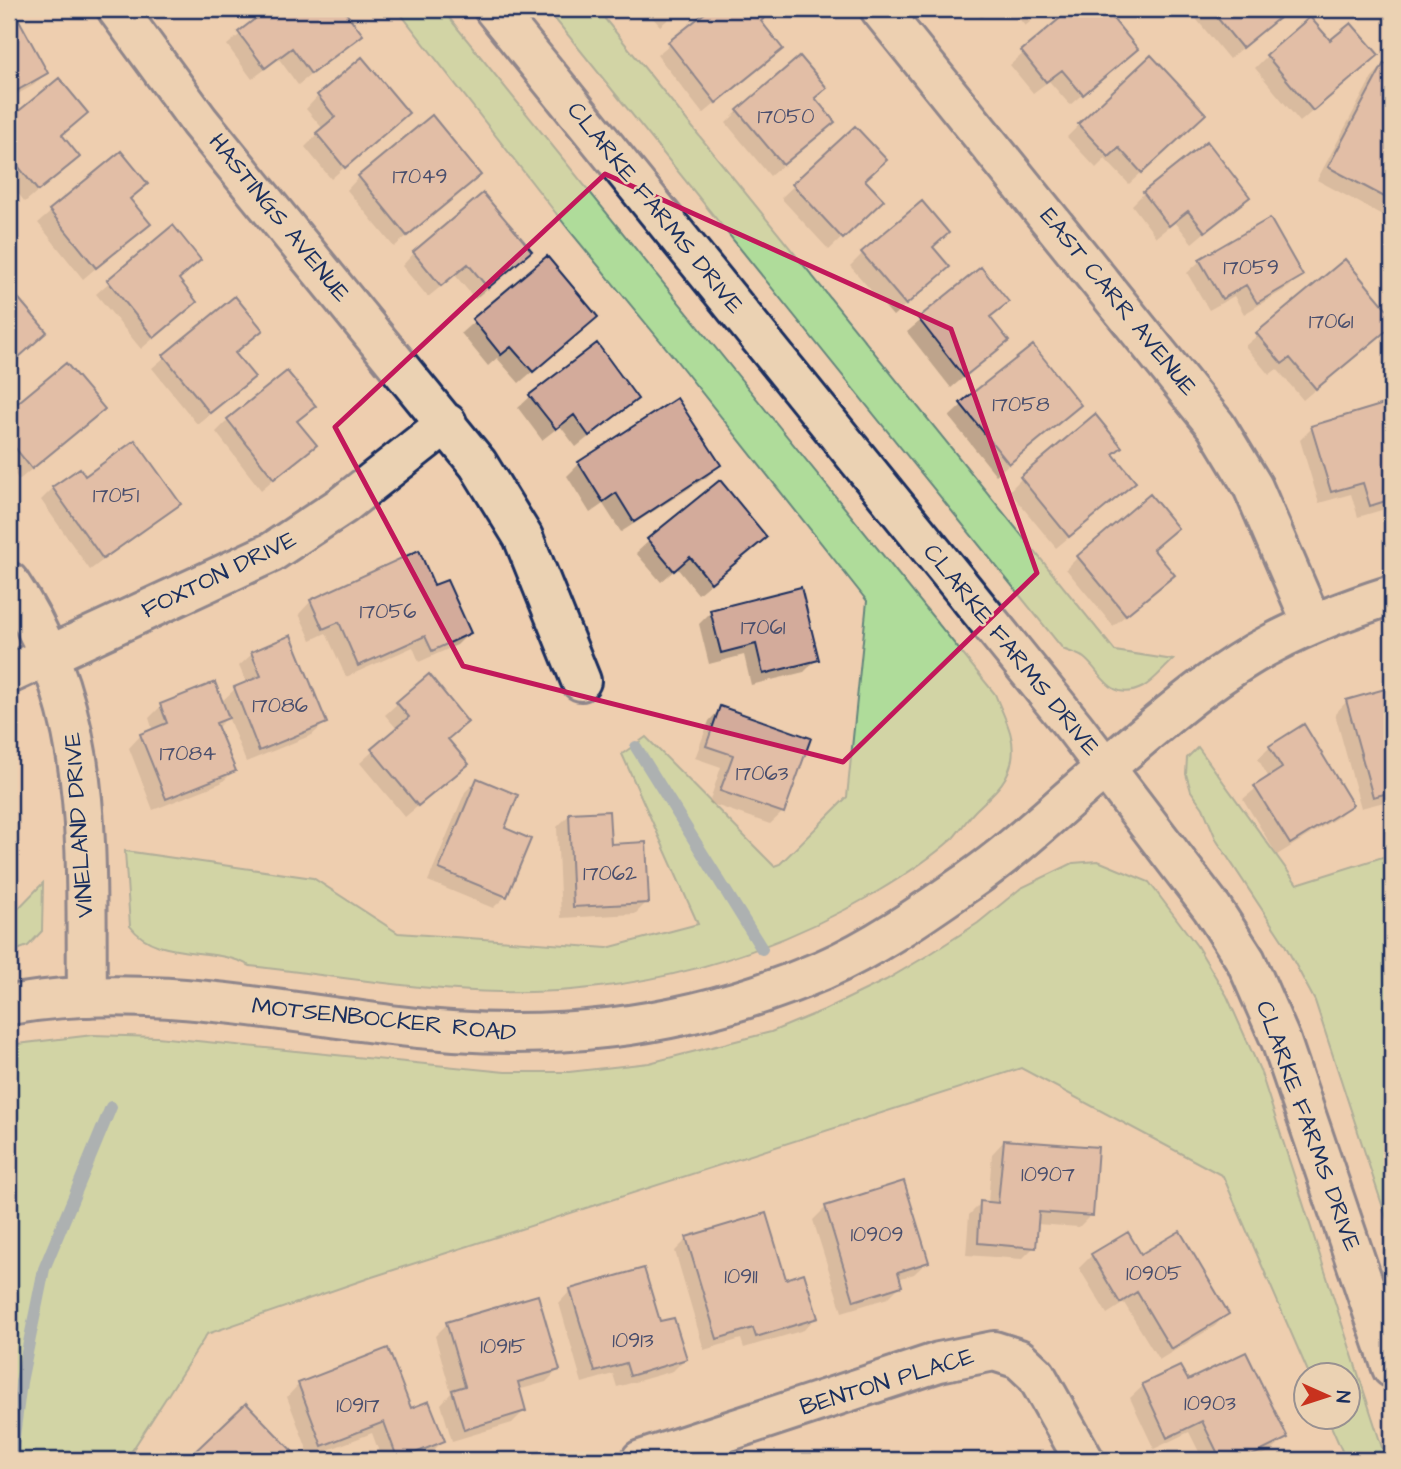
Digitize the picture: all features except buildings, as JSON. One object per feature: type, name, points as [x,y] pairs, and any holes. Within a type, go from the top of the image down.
[{"type":"street","name":"HASTINGS AVENUE","points":[[117,9],[200,121],[447,423],[504,503],[523,537],[581,681]]},
{"type":"street","name":"CLARKE FARMS DRIVE","points":[[494,9],[1105,768],[1212,908],[1259,987],[1296,1081],[1392,1368]]},
{"type":"street","name":"EAST CARR AVENUE","points":[[880,9],[1216,426],[1253,486],[1312,624]]},
{"type":"street","name":"FOXTON DRIVE","points":[[9,674],[272,552],[323,519],[447,423]]},
{"type":"street","name":"VINELAND DRIVE","points":[[9,582],[50,656],[72,722],[82,805],[87,997]]},
{"type":"street","name":"MOTSENBOCKER ROAD","points":[[9,1005],[87,997],[179,998],[468,1034],[548,1035],[680,1016],[742,1000],[824,969],[901,927],[971,880],[1216,679],[1272,643],[1312,624],[1392,595]]},
{"type":"street","name":"BENTON PLACE","points":[[641,1460],[939,1362],[995,1351],[1019,1359],[1036,1375],[1084,1460]]},
{"type":"highlighted area","points":[[605,174],[951,329],[1037,573],[843,762],[463,666],[335,427]]},
{"type":"green space","points":[[397,9],[442,9],[995,694],[1008,726],[1013,750],[1007,775],[998,787],[953,838],[925,860],[875,893],[803,930],[729,959],[651,979],[571,990],[490,992],[410,986],[250,966],[220,956],[170,949],[155,944],[141,937],[130,926],[125,851],[313,878],[398,933],[607,948],[698,924],[622,754],[646,737],[774,866],[780,864],[847,797],[867,601],[569,230]]},
{"type":"green space","points":[[547,9],[597,9],[1115,651],[1173,660],[1155,678],[1143,687],[1122,692],[1108,684],[1084,658],[1063,649]]},
{"type":"green space","points":[[1198,747],[1297,884],[1392,854],[1392,1235],[1315,1001],[1284,943],[1217,841],[1203,808],[1191,791],[1186,774],[1187,758]]},
{"type":"green space","points":[[1098,861],[1149,882],[1197,946],[1227,996],[1260,1070],[1354,1360],[1303,1360],[1223,1176],[1021,1068],[372,1277],[207,1334],[126,1460],[9,1460],[9,1045],[93,1035],[157,1037],[505,1072],[569,1072],[649,1063],[771,1032],[824,1010],[886,980],[978,923],[1021,888],[1073,863]]},
{"type":"green space","points":[[43,883],[42,931],[28,946],[9,953],[9,918]]},
{"type":"green space","points":[[1362,1386],[1386,1460],[1346,1460],[1333,1430],[1362,1430]]},
{"type":"waterway","points":[[636,747],[762,949]]},
{"type":"waterway","points":[[11,1460],[21,1382],[44,1269],[111,1107]]}]
